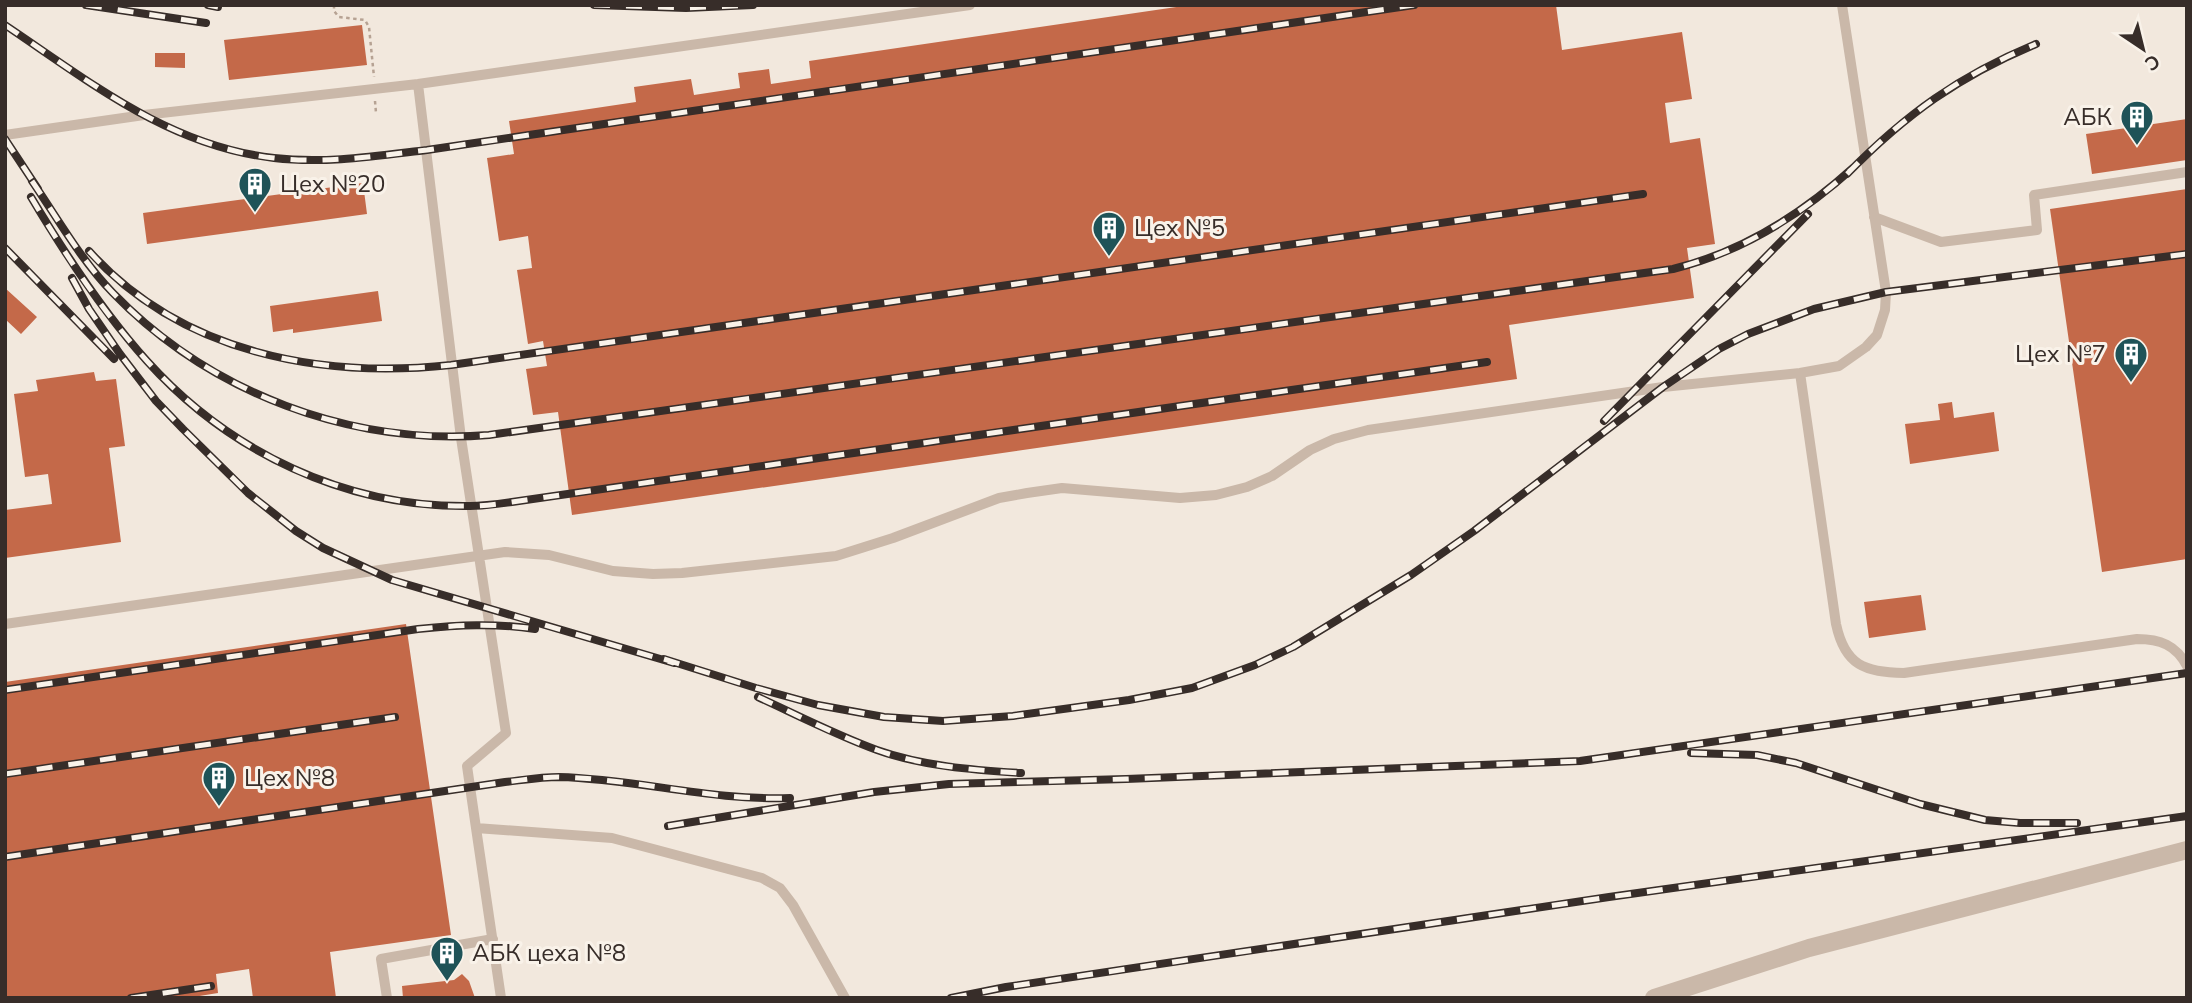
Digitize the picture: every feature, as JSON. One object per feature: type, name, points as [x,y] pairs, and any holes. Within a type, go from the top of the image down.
[{"type":"street","points":[[1654,998],[1809,948],[2187,850]]},
{"type":"lane","points":[[5,135],[418,84],[970,5]]},
{"type":"lane","points":[[5,624],[505,552],[549,555],[613,571],[653,574],[836,556],[893,538],[999,498],[1062,488],[1180,498],[1216,495],[1247,487],[1272,476],[1310,450],[1334,439],[1368,430],[1663,387],[1800,373],[1839,366],[1866,348],[1877,335],[1885,310],[1886,292],[1842,5]]},
{"type":"lane","points":[[418,84],[460,438],[506,733],[467,766],[501,998]]},
{"type":"lane","points":[[1874,217],[1941,242],[2037,230],[2034,195],[2187,172]]},
{"type":"lane","points":[[1800,373],[1836,624],[1846,653],[1858,665],[1872,671],[1904,673],[2120,640],[2144,639],[2165,643],[2176,650],[2187,666]]},
{"type":"lane","points":[[476,828],[612,838],[762,878],[780,888],[793,905],[845,998]]},
{"type":"lane","points":[[387,998],[381,959],[493,939]]},
{"type":"path","points":[[334,5],[339,17],[365,20],[369,27],[376,113]]},
{"type":"building","name":"Цех №5","points":[[1190,5],[1556,5],[1562,50],[1682,32],[1692,99],[1665,103],[1670,143],[1700,138],[1715,244],[1687,248],[1694,298],[1509,325],[1517,379],[572,515],[558,412],[533,415],[526,369],[547,366],[543,341],[528,344],[517,270],[532,268],[528,236],[499,241],[487,158],[514,154],[509,121],[636,102],[634,87],[691,79],[694,95],[740,88],[738,73],[769,69],[771,84],[811,78],[809,61]]},
{"type":"building","points":[[362,25],[367,65],[229,80],[224,40]]},
{"type":"building","points":[[155,53],[185,53],[185,68],[155,67]]},
{"type":"building","name":"АБК","points":[[2187,119],[2187,160],[2092,174],[2086,134]]},
{"type":"building","name":"Цех №20","points":[[363,183],[367,214],[147,244],[143,213]]},
{"type":"building","name":"Цех №7","points":[[2187,189],[2187,559],[2102,572],[2050,209]]},
{"type":"building","points":[[5,288],[37,317],[21,334],[5,319]]},
{"type":"building","points":[[378,291],[382,321],[293,333],[293,329],[273,332],[270,306]]},
{"type":"building","points":[[94,372],[96,381],[116,379],[125,446],[109,448],[121,542],[5,558],[5,510],[52,504],[48,474],[25,477],[14,394],[38,391],[36,380]]},
{"type":"building","points":[[1952,402],[1954,418],[1994,412],[1999,451],[1910,464],[1905,424],[1940,420],[1938,404]]},
{"type":"building","points":[[1921,595],[1926,630],[1869,638],[1864,602]]},
{"type":"building","name":"Цех №8","points":[[406,624],[451,935],[330,952],[336,998],[253,998],[249,969],[216,974],[218,993],[187,998],[5,998],[5,682]]},
{"type":"building","name":"АБК цеха №8","points":[[462,974],[469,981],[475,998],[403,998],[402,986],[454,980]]},
{"type":"railway","points":[[86,5],[206,23]]},
{"type":"railway","points":[[208,5],[218,7]]},
{"type":"railway","points":[[594,5],[686,8],[753,5]]},
{"type":"railway","points":[[5,25],[100,89],[165,126],[236,151],[274,158],[312,160],[427,150],[1414,5]]},
{"type":"railway","points":[[1847,174],[1869,152],[1935,98],[1982,69],[2036,44]]},
{"type":"railway","points":[[5,139],[38,189]]},
{"type":"railway","points":[[32,181],[101,280],[151,328],[193,359],[238,385],[286,406],[335,421],[386,432],[437,436],[489,435],[1673,269],[1723,253],[1770,230],[1813,201],[1854,167]]},
{"type":"railway","points":[[89,251],[126,286],[166,314],[209,336],[255,352],[303,362],[402,368],[451,365],[1643,194]]},
{"type":"railway","points":[[31,197],[85,282],[130,342],[179,393],[215,422],[253,447],[293,468],[335,485],[379,497],[424,504],[470,506],[502,503],[1487,362]]},
{"type":"railway","points":[[1604,421],[1808,214]]},
{"type":"railway","points":[[5,248],[114,359]]},
{"type":"railway","points":[[664,659],[818,705],[884,717],[943,721],[1013,716],[1129,700],[1192,688],[1255,665],[1293,647],[1411,575],[1474,531],[1663,387],[1719,349],[1748,334],[1814,309],[1886,292],[2187,254]]},
{"type":"railway","points":[[72,278],[89,309],[156,401],[248,493],[296,531],[323,548],[392,580],[674,663]]},
{"type":"railway","points":[[5,690],[418,629],[476,625],[535,629]]},
{"type":"railway","points":[[668,826],[874,792],[949,784],[1580,761],[2187,673]]},
{"type":"railway","points":[[758,697],[847,738],[894,755],[948,766],[1021,773]]},
{"type":"railway","points":[[5,774],[395,717]]},
{"type":"railway","points":[[1691,753],[1757,755],[1796,763],[1920,804],[1985,820],[2077,823]]},
{"type":"railway","points":[[5,857],[505,782],[559,777],[732,796],[790,798]]},
{"type":"railway","points":[[951,998],[1006,987],[1609,897],[2187,816]]},
{"type":"railway","points":[[131,998],[211,986]]},
{"type":"place","name":"АБК","points":[[2137,147]]},
{"type":"place","name":"Цех №20","points":[[255,214]]},
{"type":"place","name":"Цех №5","points":[[1109,258]]},
{"type":"place","name":"Цех №7","points":[[2131,384]]},
{"type":"place","name":"Цех №8","points":[[219,808]]},
{"type":"place","name":"АБК цеха №8","points":[[447,983]]}]
